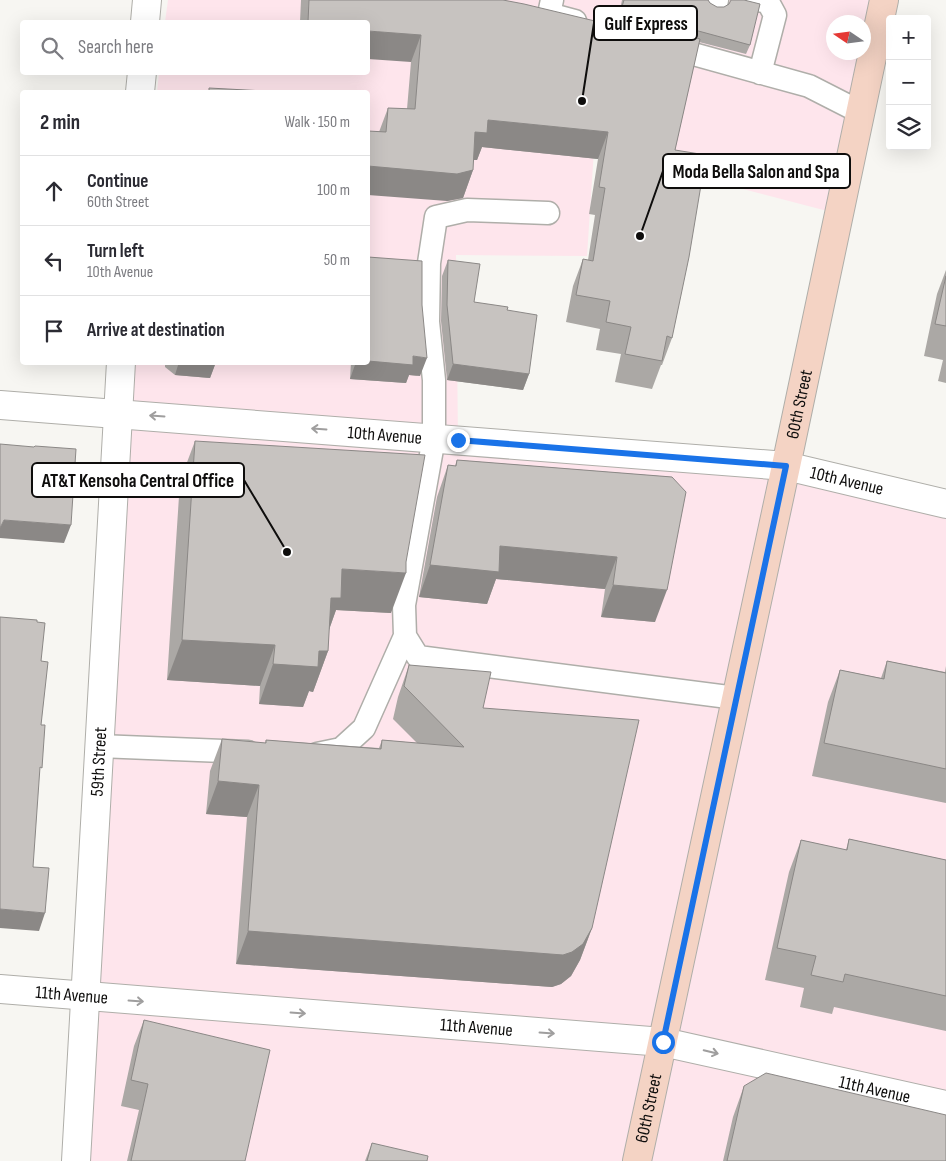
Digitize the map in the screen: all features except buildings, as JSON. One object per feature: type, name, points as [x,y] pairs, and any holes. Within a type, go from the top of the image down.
[{"type":"street","points":[[145,20],[147,0]]},
{"type":"street","name":"60th Street","points":[[637,1161],[884,0]]},
{"type":"street","points":[[140,90],[142,75]]},
{"type":"street","name":"59th Street","points":[[76,1161],[121,365]]},
{"type":"street","name":"10th Avenue","points":[[0,405],[786,466],[946,504]]},
{"type":"street","name":"11th Avenue","points":[[0,989],[663,1042],[946,1105]]},
{"type":"lane","points":[[552,0],[549,14],[595,27]]},
{"type":"lane","points":[[758,0],[768,2],[775,15],[760,73]]},
{"type":"lane","points":[[653,32],[650,42],[707,52],[760,73],[809,86],[860,112]]},
{"type":"lane","points":[[301,755],[310,756],[342,750],[364,728],[405,636],[404,605],[434,438],[434,380],[428,322],[429,272],[436,217],[467,210],[548,213]]},
{"type":"lane","points":[[405,636],[418,657],[736,698]]},
{"type":"lane","points":[[99,746],[271,753]]},
{"type":"shaded area","points":[[168,0],[884,0],[839,214],[594,150],[587,256],[456,255],[458,440],[786,466],[946,504],[946,1161],[76,1161],[124,365],[370,365],[370,90],[157,90],[159,75],[370,75],[370,20],[165,20]]},
{"type":"place","name":"Gulf Express","points":[[582,101]]},
{"type":"place","name":"Moda Bella Salon and Spa","points":[[640,236]]},
{"type":"place","name":"AT&T Kensoha Central Office","points":[[287,552]]},
{"type":"route","points":[[458,440],[786,466],[663,1042]]}]
